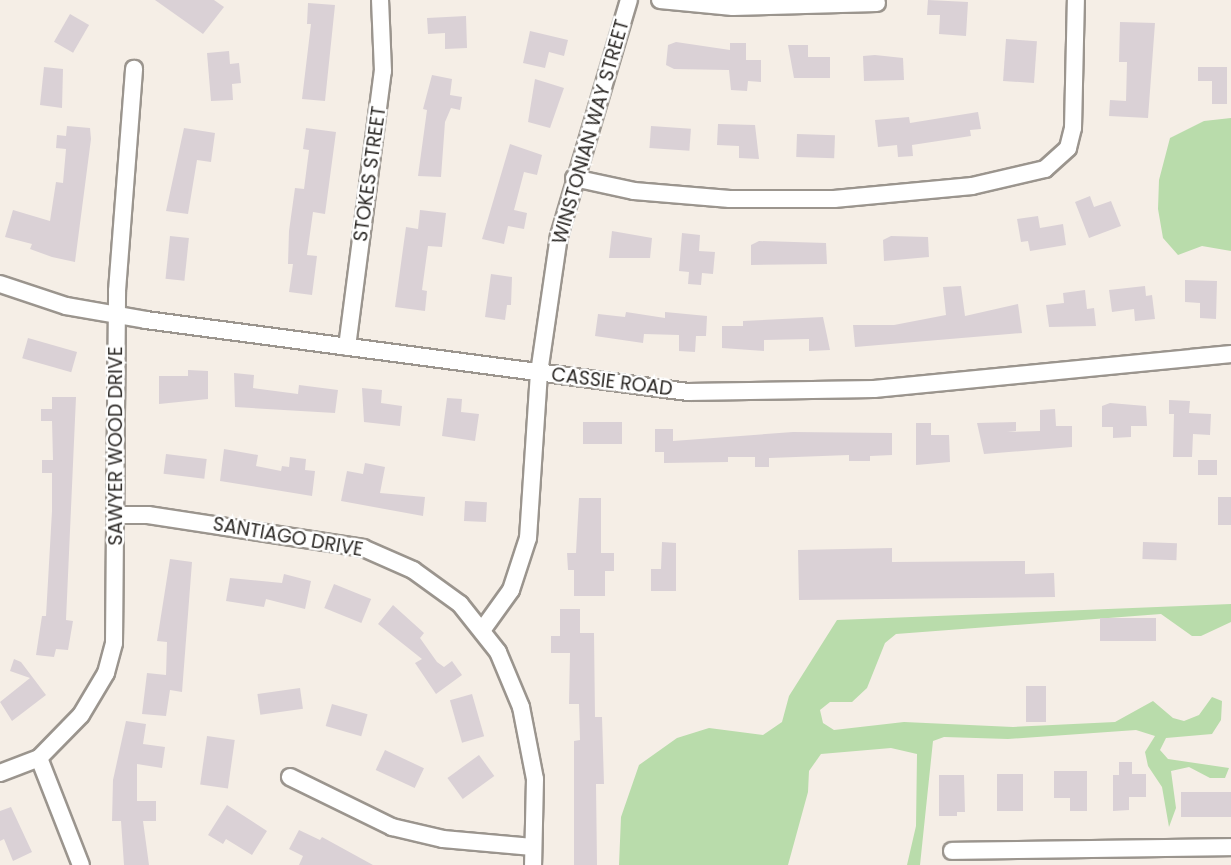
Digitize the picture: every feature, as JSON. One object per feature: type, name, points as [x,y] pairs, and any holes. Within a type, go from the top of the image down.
[{"type":"street","name":"STOKES STREET","points":[[347,347],[381,89],[380,0]]},
{"type":"street","name":"WINSTONIAN WAY STREET","points":[[483,629],[511,590],[528,538],[539,373],[559,236],[574,178],[629,0]]},
{"type":"street","points":[[660,0],[733,7],[877,3]]},
{"type":"street","points":[[574,178],[648,192],[730,199],[834,199],[972,186],[1054,164],[1068,148],[1073,128],[1076,0]]},
{"type":"street","name":"SAWYER WOOD DRIVE","points":[[0,772],[38,758],[81,715],[106,673],[116,624],[117,315],[134,69]]},
{"type":"street","name":"CASSIE ROAD","points":[[0,284],[66,306],[117,315],[688,392],[792,393],[972,381],[1231,354]]},
{"type":"street","name":"SANTIAGO DRIVE","points":[[116,515],[161,517],[363,548],[413,570],[460,604],[483,629],[514,687],[530,744],[535,779],[533,865]]},
{"type":"street","points":[[38,758],[81,865]]},
{"type":"street","points":[[290,776],[392,827],[443,839],[533,847]]},
{"type":"street","points":[[952,851],[1231,846]]},
{"type":"green space","points":[[1231,118],[1231,251],[1202,246],[1178,255],[1163,238],[1158,209],[1159,180],[1170,138],[1204,121]]},
{"type":"green space","points":[[1231,604],[1231,622],[1201,636],[1192,636],[1161,614],[896,634],[885,643],[867,688],[852,702],[830,702],[820,710],[823,723],[834,730],[904,722],[1013,727],[1115,722],[1153,701],[1173,718],[1184,721],[1199,715],[1212,697],[1222,701],[1221,720],[1212,734],[1166,738],[1160,750],[1168,759],[1229,768],[1225,778],[1210,778],[1189,767],[1171,771],[1176,808],[1169,827],[1162,787],[1148,766],[1145,752],[1155,736],[1136,730],[1008,739],[944,737],[933,741],[920,865],[907,865],[916,826],[917,754],[891,748],[821,754],[809,771],[808,792],[788,865],[619,865],[621,817],[639,765],[677,738],[709,728],[763,735],[782,722],[789,696],[837,620]]},
{"type":"building","points":[[155,0],[214,0],[224,7],[203,34]]},
{"type":"building","points":[[928,0],[968,2],[966,36],[939,34],[940,15],[927,15]]},
{"type":"building","points":[[308,3],[335,5],[325,101],[302,99],[311,24],[307,24]]},
{"type":"building","points":[[70,14],[89,25],[73,53],[54,42]]},
{"type":"building","points":[[466,16],[467,48],[445,49],[445,33],[428,34],[427,18]]},
{"type":"building","points":[[1120,22],[1155,23],[1148,118],[1109,116],[1110,100],[1126,101],[1127,62],[1119,62]]},
{"type":"building","points":[[530,31],[568,40],[564,56],[549,52],[545,68],[523,63]]},
{"type":"building","points":[[1006,39],[1037,41],[1034,83],[1003,81]]},
{"type":"building","points":[[676,42],[730,50],[730,43],[746,43],[746,60],[761,60],[761,82],[748,81],[747,91],[731,90],[729,70],[674,69],[666,65],[668,45]]},
{"type":"building","points":[[788,45],[808,45],[808,57],[830,57],[830,78],[794,78]]},
{"type":"building","points":[[229,51],[230,64],[239,63],[241,83],[232,84],[233,100],[211,101],[207,53]]},
{"type":"building","points":[[863,56],[903,58],[904,80],[864,81]]},
{"type":"building","points":[[44,67],[63,69],[62,108],[40,105]]},
{"type":"building","points":[[1198,67],[1227,67],[1227,104],[1212,104],[1212,81],[1198,81]]},
{"type":"building","points":[[432,75],[452,79],[450,95],[462,97],[460,110],[451,108],[445,122],[441,177],[418,176],[427,110],[423,109]]},
{"type":"building","points":[[535,79],[564,88],[550,128],[528,122]]},
{"type":"building","points":[[978,112],[981,129],[970,130],[971,136],[912,145],[913,156],[898,157],[897,145],[878,147],[875,120],[909,117],[910,123]]},
{"type":"building","points":[[718,124],[755,125],[759,159],[739,158],[739,146],[717,145]]},
{"type":"building","points":[[67,126],[90,128],[91,139],[75,262],[52,257],[30,249],[32,244],[5,237],[13,210],[50,221],[56,182],[63,183],[66,149],[56,148],[57,135],[66,136]]},
{"type":"building","points":[[651,126],[691,129],[689,151],[649,148]]},
{"type":"building","points":[[184,128],[215,133],[211,162],[197,160],[188,214],[166,211]]},
{"type":"building","points":[[306,128],[336,132],[325,214],[313,212],[307,255],[317,256],[312,295],[289,292],[293,264],[288,264],[289,231],[295,188],[304,189],[309,150],[303,149]]},
{"type":"building","points":[[797,134],[835,135],[834,158],[796,157]]},
{"type":"building","points":[[510,144],[542,155],[537,175],[524,172],[514,210],[527,213],[524,229],[508,226],[504,244],[482,239]]},
{"type":"building","points":[[1090,196],[1094,207],[1111,201],[1121,226],[1089,238],[1075,202]]},
{"type":"building","points":[[420,210],[446,213],[442,247],[428,246],[422,290],[427,291],[425,311],[395,307],[406,227],[418,229]]},
{"type":"building","points":[[1038,216],[1040,228],[1063,224],[1066,245],[1030,251],[1028,241],[1021,242],[1017,219]]},
{"type":"building","points":[[612,231],[652,238],[650,258],[609,258]]},
{"type":"building","points":[[682,233],[700,235],[699,251],[715,252],[713,274],[702,273],[701,285],[688,284],[689,272],[679,271]]},
{"type":"building","points":[[170,236],[189,238],[184,281],[166,279]]},
{"type":"building","points":[[891,236],[928,237],[929,257],[884,261],[883,240]]},
{"type":"building","points":[[759,241],[826,243],[827,264],[751,265],[751,245]]},
{"type":"building","points":[[491,274],[512,277],[511,305],[507,305],[505,320],[485,317]]},
{"type":"building","points":[[1185,280],[1217,281],[1216,319],[1200,318],[1200,303],[1185,302]]},
{"type":"building","points":[[961,286],[965,316],[1018,304],[1022,333],[855,347],[853,325],[894,325],[946,315],[943,287]]},
{"type":"building","points":[[1145,286],[1146,296],[1152,295],[1155,319],[1135,321],[1134,309],[1112,312],[1109,290]]},
{"type":"building","points":[[1085,290],[1087,309],[1094,308],[1096,326],[1049,327],[1046,305],[1064,303],[1063,293]]},
{"type":"building","points":[[626,312],[665,318],[665,312],[707,316],[706,336],[696,336],[695,352],[679,351],[679,335],[644,334],[643,343],[595,336],[598,314],[625,317]]},
{"type":"building","points":[[823,317],[830,350],[809,351],[809,339],[764,340],[764,351],[722,348],[722,326],[743,326],[743,321]]},
{"type":"building","points":[[28,338],[77,352],[71,372],[22,358]]},
{"type":"building","points":[[188,370],[208,371],[208,399],[159,404],[159,376],[188,376]]},
{"type":"building","points":[[234,373],[254,375],[253,388],[298,394],[299,385],[338,390],[335,413],[235,407]]},
{"type":"building","points":[[362,388],[382,390],[381,403],[402,406],[400,426],[364,422]]},
{"type":"building","points":[[52,397],[76,397],[66,620],[73,621],[68,650],[56,649],[54,657],[36,655],[42,616],[46,616],[52,511],[52,473],[42,473],[42,460],[53,460],[52,421],[41,421],[41,409],[52,409]]},
{"type":"building","points":[[447,398],[462,399],[461,412],[479,414],[475,441],[442,436]]},
{"type":"building","points":[[1169,400],[1190,401],[1189,413],[1211,414],[1210,435],[1193,434],[1192,457],[1173,457],[1174,414],[1169,414]]},
{"type":"building","points":[[1110,403],[1146,406],[1147,426],[1131,426],[1131,437],[1113,438],[1113,427],[1102,427],[1102,406]]},
{"type":"building","points":[[1055,409],[1056,426],[1072,426],[1072,447],[984,454],[977,423],[1016,422],[1016,431],[1007,432],[1040,431],[1040,410]]},
{"type":"building","points":[[583,422],[622,422],[622,444],[583,444]]},
{"type":"building","points":[[916,423],[931,423],[931,435],[949,435],[950,462],[916,465]]},
{"type":"building","points":[[655,429],[673,429],[673,441],[793,432],[892,433],[892,455],[870,456],[870,461],[849,461],[849,455],[769,458],[769,467],[755,467],[755,457],[728,457],[728,462],[664,463],[664,452],[655,452]]},
{"type":"building","points":[[224,449],[258,455],[256,466],[281,471],[282,466],[289,467],[290,457],[306,459],[305,470],[315,471],[312,496],[220,481]]},
{"type":"building","points":[[166,454],[207,459],[204,479],[164,474]]},
{"type":"building","points":[[1198,460],[1217,460],[1217,475],[1198,475]]},
{"type":"building","points":[[365,463],[385,467],[380,493],[425,497],[423,516],[341,501],[347,471],[363,474]]},
{"type":"building","points":[[1218,497],[1231,497],[1231,525],[1218,525]]},
{"type":"building","points":[[579,498],[601,498],[601,553],[614,553],[614,571],[605,571],[605,596],[574,596],[574,570],[568,570],[567,553],[576,553]]},
{"type":"building","points":[[465,501],[487,502],[486,522],[464,521]]},
{"type":"building","points":[[662,542],[676,543],[676,591],[651,591],[651,569],[661,569]]},
{"type":"building","points":[[1143,542],[1177,543],[1176,560],[1142,559]]},
{"type":"building","points":[[892,548],[892,562],[1025,561],[1025,574],[1054,573],[1055,597],[799,600],[798,550]]},
{"type":"building","points":[[170,559],[192,562],[182,692],[170,690],[166,716],[142,714],[147,673],[166,675],[167,642],[157,641]]},
{"type":"building","points":[[284,574],[311,581],[305,609],[266,599],[264,607],[226,601],[230,578],[282,583]]},
{"type":"building","points":[[334,584],[371,599],[361,623],[324,608]]},
{"type":"building","points":[[393,605],[424,633],[420,638],[437,662],[444,667],[452,661],[462,675],[436,694],[415,663],[422,659],[378,624]]},
{"type":"building","points":[[560,609],[580,609],[580,633],[594,633],[595,717],[602,717],[604,784],[596,784],[597,865],[574,865],[574,741],[580,740],[579,704],[569,704],[570,653],[551,653],[551,636],[560,636]]},
{"type":"building","points":[[1100,618],[1156,618],[1156,641],[1100,641]]},
{"type":"building","points":[[14,659],[21,662],[46,695],[12,721],[0,702],[30,678],[10,671]]},
{"type":"building","points":[[1026,686],[1046,686],[1046,722],[1026,722]]},
{"type":"building","points":[[300,688],[303,709],[260,715],[257,694]]},
{"type":"building","points":[[472,694],[484,736],[462,743],[450,700]]},
{"type":"building","points":[[332,704],[368,714],[361,736],[326,726]]},
{"type":"building","points":[[126,721],[146,724],[143,744],[165,747],[162,768],[137,764],[137,801],[156,801],[156,821],[143,821],[149,865],[124,865],[121,821],[112,821],[113,780]]},
{"type":"building","points":[[207,736],[235,740],[228,788],[200,785]]},
{"type":"building","points":[[385,750],[424,768],[415,788],[376,770]]},
{"type":"building","points":[[479,755],[494,776],[463,799],[447,778]]},
{"type":"building","points":[[1119,762],[1132,762],[1132,774],[1146,774],[1146,797],[1129,797],[1129,810],[1113,811],[1113,775],[1119,775]]},
{"type":"building","points":[[1054,771],[1087,771],[1087,811],[1070,811],[1070,798],[1054,798]]},
{"type":"building","points":[[997,774],[1023,774],[1023,811],[997,811]]},
{"type":"building","points":[[939,775],[964,775],[965,812],[957,812],[957,816],[939,816]]},
{"type":"building","points":[[1181,792],[1231,792],[1231,817],[1181,817]]},
{"type":"building","points":[[227,805],[267,831],[252,855],[226,839],[223,844],[208,835]]},
{"type":"building","points":[[11,807],[32,852],[13,861],[4,839],[0,841],[0,811]]},
{"type":"building","points":[[299,830],[320,840],[322,837],[373,865],[299,865],[303,856],[289,849]]}]
